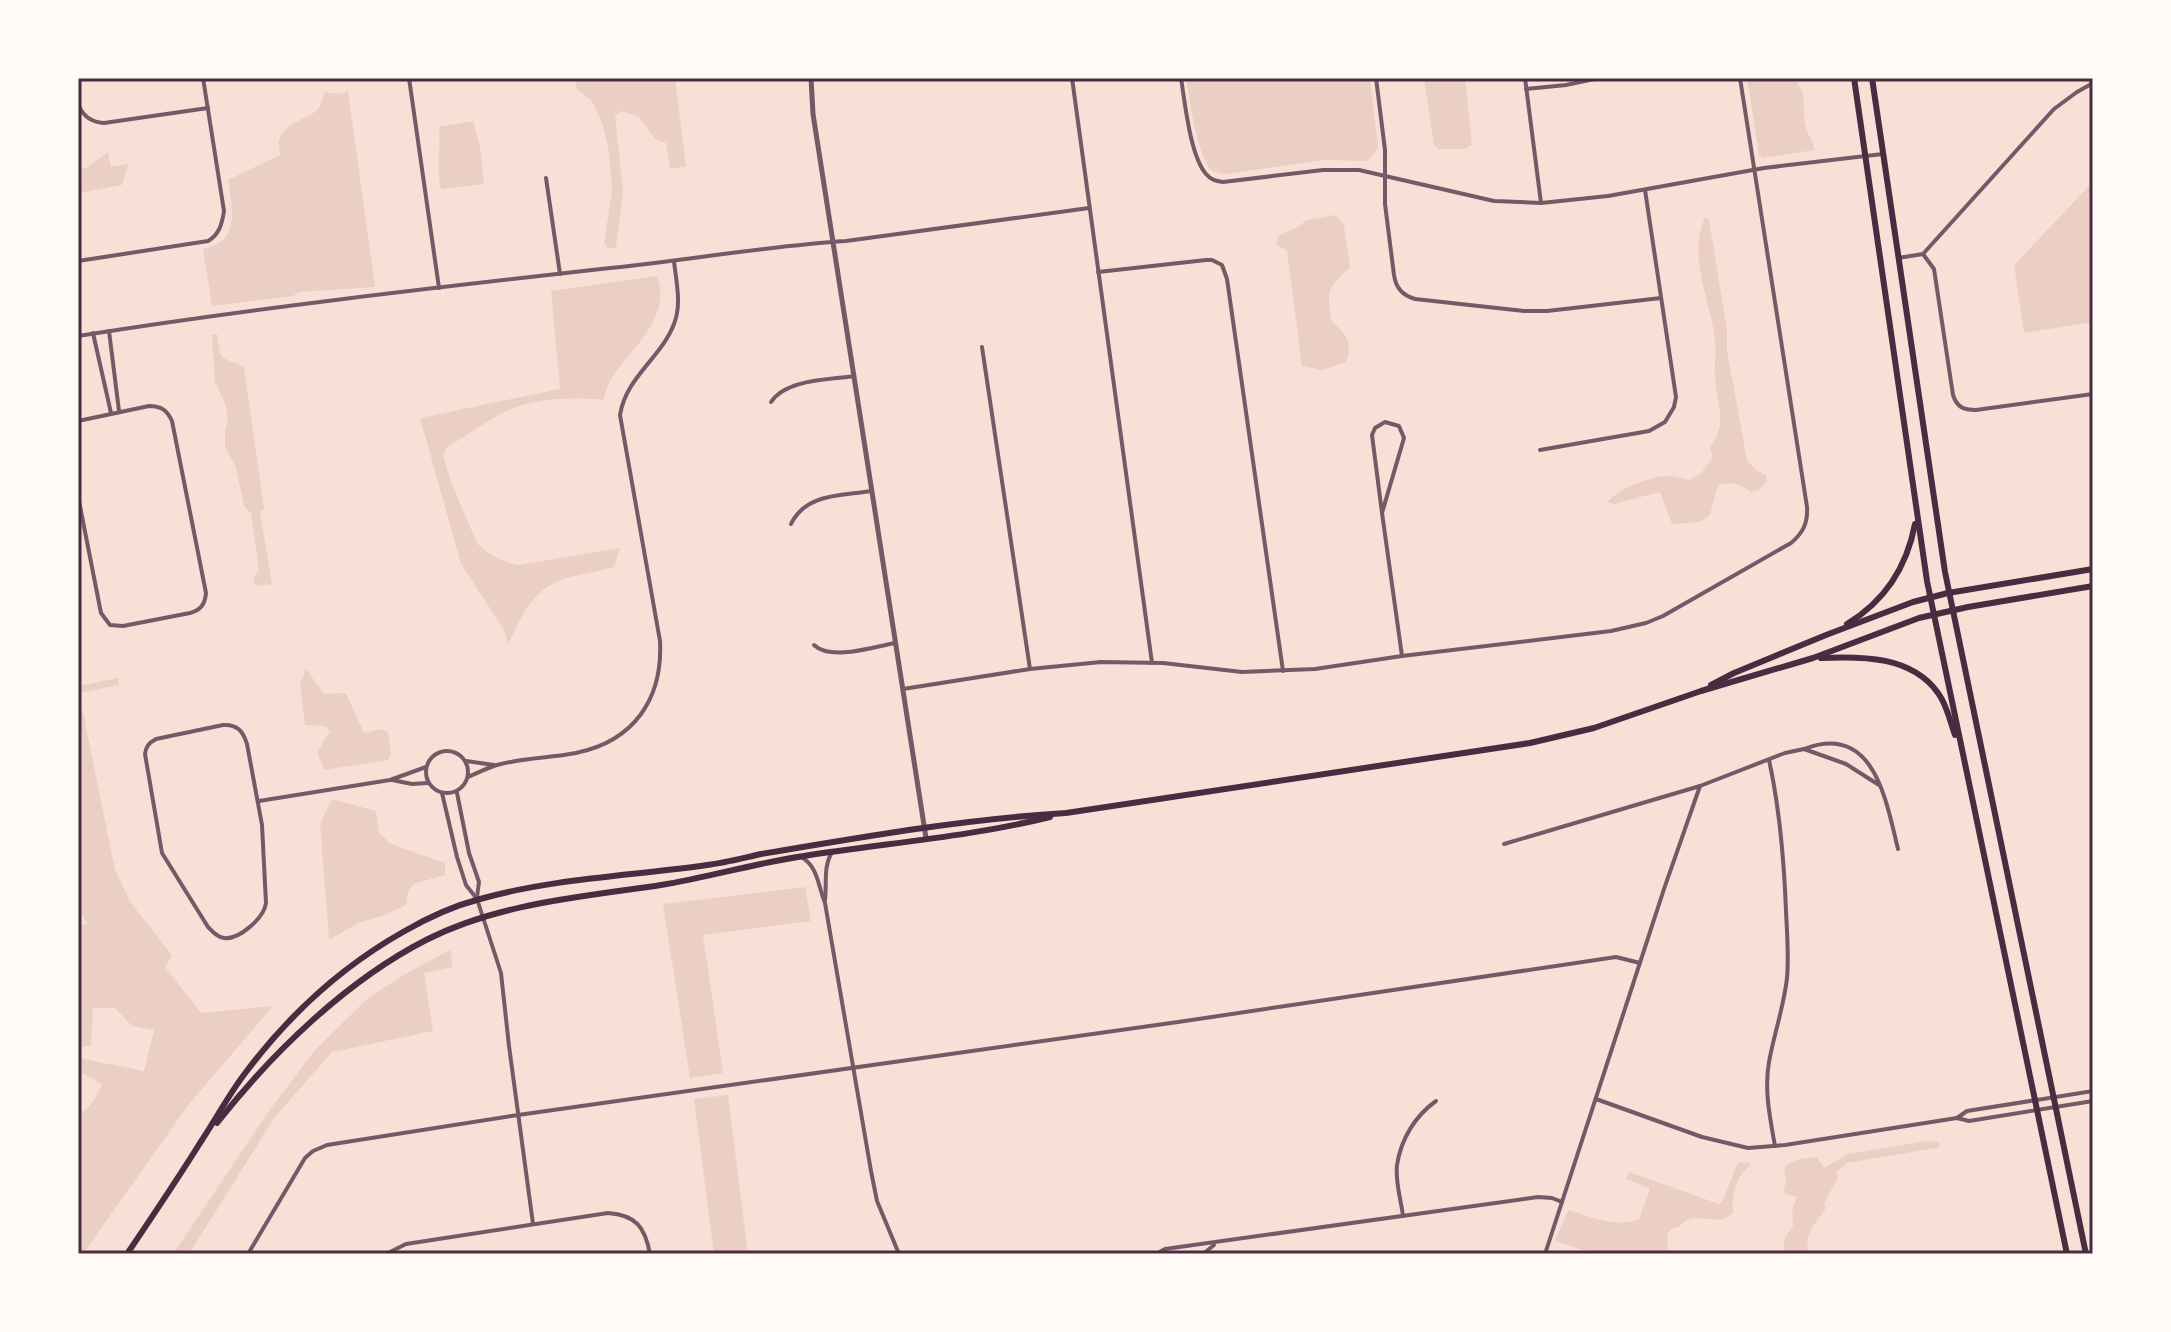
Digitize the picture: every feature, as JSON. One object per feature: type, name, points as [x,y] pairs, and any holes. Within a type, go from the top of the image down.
[{"type":"main road","points":[[1854,78],[1930,598],[2067,1254]]},
{"type":"main road","points":[[1872,78],[1948,593],[2086,1254]]},
{"type":"main road","points":[[1826,635],[1858,617],[1891,585],[1902,566],[1917,517]]},
{"type":"main road","points":[[1701,691],[1734,673],[1826,635],[1930,598],[2093,569]]},
{"type":"main road","points":[[127,1254],[226,1100],[280,1030],[324,987],[383,943],[443,912],[477,899],[567,881],[707,865],[924,828],[1066,813],[1530,743],[1594,728],[1701,691],[1813,658],[1933,614],[2093,586]]},
{"type":"main road","points":[[1813,658],[1881,659],[1914,672],[1928,682],[1942,700],[1964,759]]},
{"type":"main road","points":[[202,1141],[278,1054],[353,987],[428,939],[483,918],[573,898],[691,880],[800,856],[1013,826],[1066,813]]},
{"type":"street","points":[[78,261],[208,241],[216,237],[224,211],[203,78]]},
{"type":"street","points":[[409,78],[439,288]]},
{"type":"street","points":[[811,78],[813,114],[926,838]]},
{"type":"street","points":[[1072,78],[1152,663]]},
{"type":"street","points":[[1181,78],[1191,134],[1201,165],[1210,178],[1223,182],[1342,169],[1359,170],[1494,201],[1541,203],[1645,190],[1753,170],[1883,154]]},
{"type":"street","points":[[1376,78],[1385,150],[1385,204],[1394,275],[1398,288],[1408,297],[1524,311],[1661,298]]},
{"type":"street","points":[[1525,78],[1541,203]]},
{"type":"street","points":[[1526,89],[1599,78]]},
{"type":"street","points":[[903,689],[1030,669],[1101,662],[1152,663],[1242,672],[1315,669],[1611,631],[1646,623],[1791,543],[1804,529],[1807,507],[1740,78]]},
{"type":"street","points":[[1898,258],[1923,254],[2054,109],[2093,83]]},
{"type":"street","points":[[78,103],[83,115],[104,123],[208,108]]},
{"type":"street","points":[[546,178],[560,274]]},
{"type":"street","points":[[1540,450],[1657,428],[1665,422],[1674,407],[1676,397],[1645,190]]},
{"type":"street","points":[[78,336],[346,298],[846,241],[1089,208]]},
{"type":"street","points":[[1923,254],[1934,269],[1953,395],[1960,407],[1976,410],[2093,394]]},
{"type":"street","points":[[1098,272],[1206,260],[1222,265],[1227,279],[1283,671]]},
{"type":"street","points":[[468,777],[497,765],[576,753],[602,744],[635,722],[656,687],[660,673],[660,641],[620,415],[629,388],[675,322],[678,297],[674,261]]},
{"type":"street","points":[[109,331],[119,411]]},
{"type":"street","points":[[93,333],[111,413]]},
{"type":"street","points":[[982,347],[1030,669]]},
{"type":"street","points":[[771,402],[791,386],[854,376]]},
{"type":"street","points":[[78,421],[119,411],[156,406],[164,409],[172,421],[206,593],[202,606],[190,613],[123,626],[110,625],[101,613],[78,496]]},
{"type":"street","points":[[1382,513],[1404,438],[1402,429],[1390,422],[1378,425],[1372,435],[1382,513],[1402,656]]},
{"type":"street","points":[[791,524],[800,510],[813,501],[871,491]]},
{"type":"street","points":[[814,645],[832,653],[895,643]]},
{"type":"street","points":[[223,725],[238,728],[245,738],[259,801],[264,845],[265,910],[257,921],[227,939],[216,935],[208,927],[162,853],[145,748],[156,739],[223,725]]},
{"type":"street","points":[[1504,844],[1700,786],[1785,753],[1823,743],[1854,749],[1869,762],[1888,811],[1898,849]]},
{"type":"street","points":[[1804,749],[1846,764],[1879,785]]},
{"type":"street","points":[[259,801],[390,780],[426,767],[435,755],[447,751],[458,754],[466,761],[497,765]]},
{"type":"street","points":[[1769,760],[1782,838],[1788,961],[1767,1081],[1775,1146]]},
{"type":"street","points":[[426,767],[428,783],[432,788],[442,793],[457,792],[468,777],[466,761]]},
{"type":"street","points":[[390,780],[428,783]]},
{"type":"street","points":[[1545,1254],[1700,786]]},
{"type":"street","points":[[457,792],[469,853],[479,882],[477,899]]},
{"type":"street","points":[[442,793],[466,885],[477,899],[501,973],[533,1224]]},
{"type":"street","points":[[825,903],[826,865],[832,852]]},
{"type":"street","points":[[800,856],[812,865],[825,903],[877,1201],[899,1254]]},
{"type":"street","points":[[248,1254],[305,1158],[321,1147],[518,1115],[1616,957],[1640,963]]},
{"type":"street","points":[[1957,1118],[1967,1111],[2093,1091]]},
{"type":"street","points":[[1596,1099],[1721,1143],[1748,1148],[1957,1118],[1969,1121],[2093,1101]]},
{"type":"street","points":[[1403,1216],[1397,1175],[1399,1158],[1413,1123],[1436,1101]]},
{"type":"street","points":[[1156,1254],[1165,1249],[1538,1197],[1562,1202]]},
{"type":"street","points":[[386,1254],[406,1244],[608,1213],[629,1217],[638,1224],[644,1232],[650,1254]]},
{"type":"street","points":[[1203,1254],[1216,1243]]},
{"type":"shaded area","points":[[576,78],[675,78],[686,166],[670,169],[666,143],[655,139],[638,116],[621,111],[615,116],[623,192],[616,247],[608,249],[604,243],[612,191],[609,152],[603,125],[592,101],[576,88]]},
{"type":"shaded area","points":[[1186,78],[1370,78],[1378,147],[1373,156],[1365,161],[1324,160],[1225,174],[1215,172],[1208,166],[1200,147]]},
{"type":"shaded area","points":[[1424,78],[1465,78],[1472,145],[1465,149],[1438,149],[1434,145]]},
{"type":"shaded area","points":[[1747,78],[1794,78],[1802,90],[1806,127],[1815,150],[1763,158],[1759,155]]},
{"type":"shaded area","points":[[348,91],[375,287],[300,292],[293,296],[212,306],[203,249],[224,240],[229,232],[232,213],[228,180],[280,155],[281,135],[318,109],[324,92],[340,94]]},
{"type":"shaded area","points":[[473,121],[480,146],[484,184],[441,189],[439,127]]},
{"type":"shaded area","points":[[108,152],[111,167],[128,164],[122,185],[78,193],[78,167],[86,168]]},
{"type":"shaded area","points":[[2093,182],[2093,322],[2024,333],[2014,265]]},
{"type":"shaded area","points":[[1336,215],[1344,226],[1350,267],[1330,291],[1329,303],[1332,322],[1342,330],[1349,350],[1346,362],[1323,370],[1302,366],[1287,251],[1276,244],[1278,236],[1307,220]]},
{"type":"shaded area","points":[[1705,218],[1709,219],[1727,331],[1727,350],[1747,460],[1766,475],[1767,481],[1760,490],[1751,492],[1735,484],[1718,485],[1710,515],[1700,522],[1672,524],[1660,492],[1614,504],[1607,502],[1626,488],[1649,479],[1668,476],[1690,480],[1702,472],[1713,457],[1710,448],[1719,429],[1720,413],[1715,376],[1715,339],[1699,261],[1698,246]]},
{"type":"shaded area","points":[[657,276],[660,291],[655,317],[611,379],[603,400],[557,399],[521,405],[447,447],[443,455],[477,543],[496,557],[519,565],[620,548],[614,567],[570,577],[546,588],[525,611],[508,644],[504,630],[461,564],[420,418],[560,389],[551,291]]},
{"type":"shaded area","points":[[217,334],[223,357],[244,367],[264,509],[260,513],[272,584],[258,586],[254,583],[259,570],[251,513],[244,506],[236,468],[225,447],[228,423],[226,406],[215,382],[212,335]]},
{"type":"shaded area","points":[[306,669],[324,694],[346,693],[364,733],[381,729],[388,732],[391,754],[388,760],[324,770],[317,752],[330,731],[326,726],[305,725],[300,684]]},
{"type":"shaded area","points":[[118,678],[119,685],[79,693],[115,870],[131,903],[172,955],[165,967],[201,1013],[273,1006],[189,1104],[83,1254],[78,1254],[78,1115],[90,1106],[102,1084],[78,1071],[78,1055],[84,1059],[144,1071],[154,1030],[132,1026],[115,1008],[93,1008],[91,1045],[78,1048],[78,926],[87,924],[78,908],[78,683],[83,685]]},
{"type":"shaded area","points":[[332,799],[376,811],[379,833],[391,844],[445,863],[445,875],[413,884],[406,905],[358,923],[329,940],[320,824]]},
{"type":"shaded area","points":[[805,887],[811,921],[703,935],[723,1073],[690,1078],[663,904]]},
{"type":"shaded area","points":[[450,950],[453,967],[424,973],[433,1031],[332,1052],[275,1117],[189,1254],[173,1254],[266,1115],[314,1051],[368,998]]},
{"type":"shaded area","points":[[728,1095],[748,1254],[714,1254],[694,1099]]},
{"type":"shaded area","points":[[1927,1141],[1940,1145],[1847,1163],[1836,1172],[1838,1178],[1824,1203],[1826,1208],[1809,1235],[1809,1254],[1783,1254],[1785,1237],[1793,1226],[1792,1211],[1797,1197],[1783,1191],[1787,1165],[1799,1159],[1817,1157],[1824,1168],[1848,1154]]},
{"type":"shaded area","points":[[1738,1162],[1750,1163],[1750,1166],[1736,1186],[1733,1213],[1722,1220],[1687,1220],[1671,1229],[1667,1234],[1668,1254],[1595,1254],[1555,1241],[1568,1210],[1612,1222],[1639,1219],[1649,1188],[1626,1179],[1629,1172],[1719,1204]]}]
